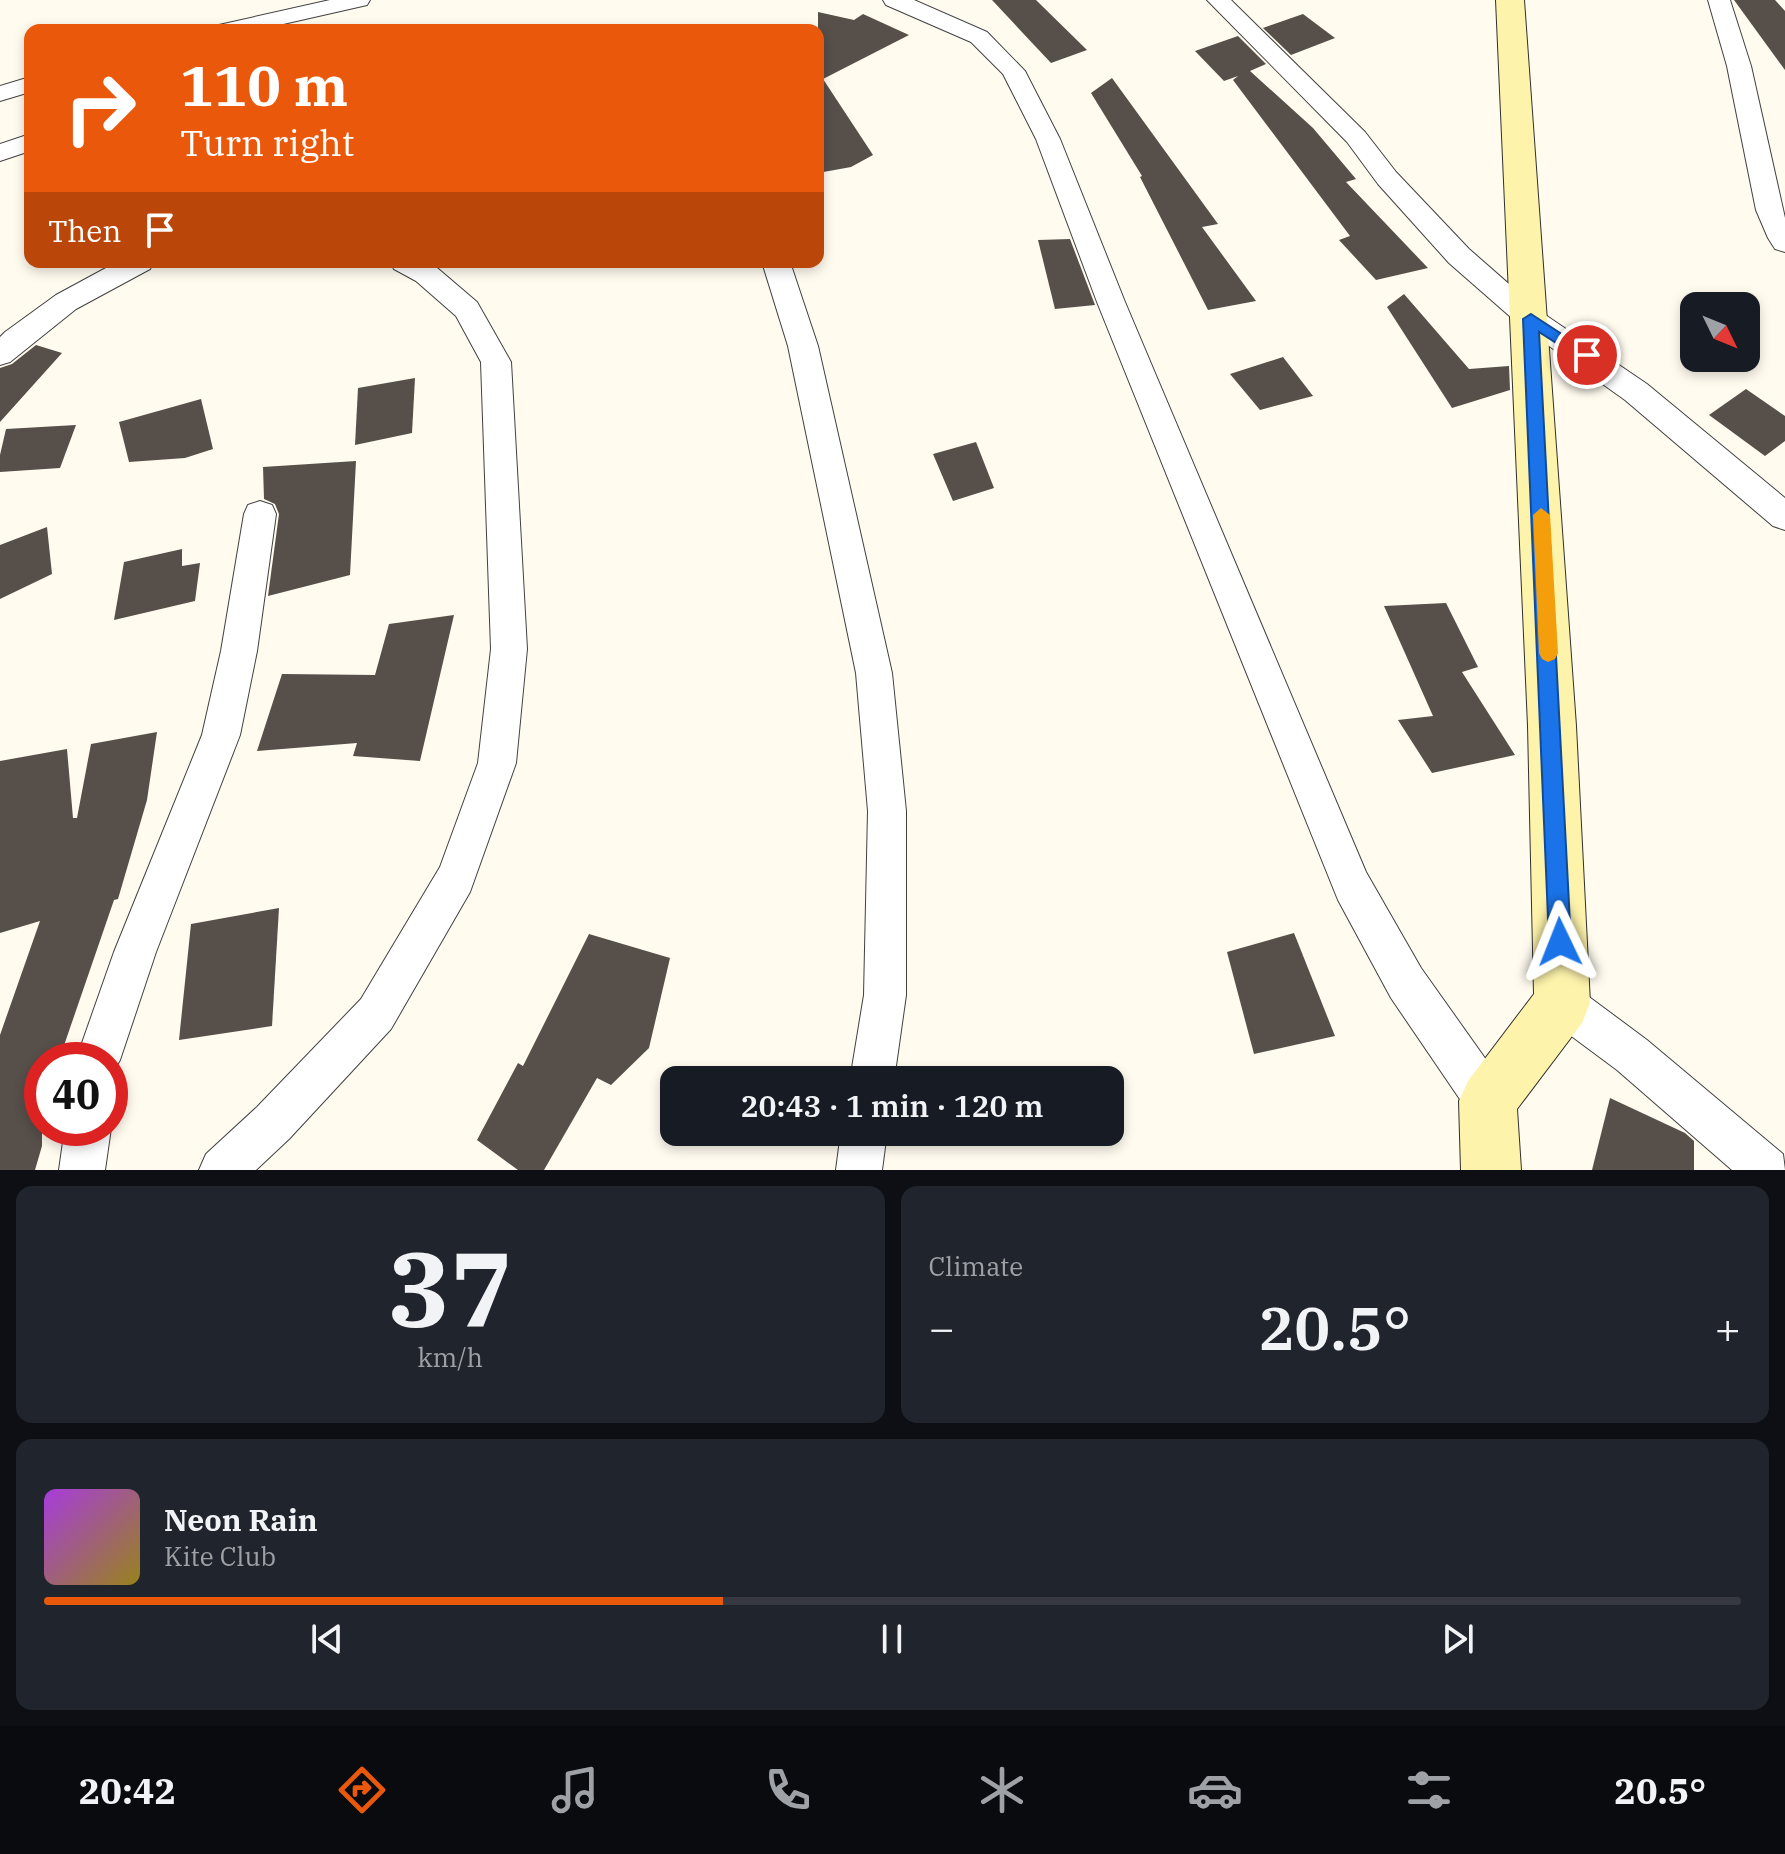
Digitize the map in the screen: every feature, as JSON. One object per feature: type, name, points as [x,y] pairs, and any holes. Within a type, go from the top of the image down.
[{"type":"street","points":[[253,24],[359,0]]},
{"type":"street","points":[[894,0],[979,37],[1013,71],[1048,139],[1111,302],[1352,886],[1406,983],[1488,1101],[1491,1170]]},
{"type":"street","points":[[1218,0],[1356,137],[1387,178],[1459,256],[1531,319],[1636,392],[1785,517]]},
{"type":"street","points":[[1488,1101],[1562,1003],[1552,726],[1531,319],[1510,0]]},
{"type":"street","points":[[1719,0],[1739,66],[1769,210],[1785,243]]},
{"type":"street","points":[[0,94],[24,86]]},
{"type":"street","points":[[0,153],[24,144]]},
{"type":"street","points":[[0,354],[22,332],[83,290],[128,268]]},
{"type":"street","points":[[222,1170],[273,1123],[376,1014],[456,878],[497,763],[509,649],[496,362],[467,309],[415,268]]},
{"type":"street","points":[[778,268],[803,346],[874,673],[887,811],[885,995],[874,1066]]},
{"type":"street","points":[[104,1042],[135,952],[221,735],[239,651],[260,514]]},
{"type":"street","points":[[1562,1003],[1632,1055],[1767,1170]]},
{"type":"street","points":[[82,1170],[85,1146]]},
{"type":"street","points":[[859,1170],[862,1146]]},
{"type":"building","points":[[992,0],[1036,0],[1087,50],[1051,63]]},
{"type":"building","points":[[1734,0],[1775,0],[1785,11],[1785,70]]},
{"type":"building","points":[[818,12],[854,20],[863,14],[909,35],[824,78],[824,24],[818,24]]},
{"type":"building","points":[[1303,14],[1335,38],[1291,55],[1263,28]]},
{"type":"building","points":[[1238,36],[1266,64],[1250,71],[1313,128],[1356,179],[1346,182],[1428,268],[1376,280],[1339,240],[1350,236],[1233,80],[1238,76],[1224,81],[1195,51]]},
{"type":"building","points":[[1112,78],[1218,224],[1202,227],[1256,301],[1208,310],[1142,176],[1091,93]]},
{"type":"building","points":[[824,81],[873,155],[851,167],[824,172]]},
{"type":"building","points":[[1070,239],[1095,305],[1055,309],[1038,240]]},
{"type":"building","points":[[1404,294],[1469,369],[1509,366],[1510,390],[1452,408],[1387,307]]},
{"type":"building","points":[[36,345],[62,353],[0,422],[0,368],[12,364]]},
{"type":"building","points":[[1283,357],[1313,396],[1260,410],[1230,374]]},
{"type":"building","points":[[415,378],[412,433],[355,445],[358,388]]},
{"type":"building","points":[[1746,389],[1785,416],[1785,441],[1765,456],[1709,415]]},
{"type":"building","points":[[201,399],[213,449],[185,458],[129,462],[119,422]]},
{"type":"building","points":[[76,425],[60,468],[0,472],[6,429]]},
{"type":"building","points":[[976,442],[994,488],[953,501],[933,454]]},
{"type":"building","points":[[356,461],[350,575],[268,596],[279,514],[275,504],[264,499],[263,467]]},
{"type":"building","points":[[47,527],[52,574],[0,599],[0,545]]},
{"type":"building","points":[[182,549],[182,566],[200,563],[195,601],[114,620],[124,562]]},
{"type":"building","points":[[1446,603],[1478,667],[1462,672],[1515,755],[1432,773],[1398,720],[1433,716],[1384,606]]},
{"type":"building","points":[[454,615],[420,761],[353,756],[357,743],[257,751],[282,674],[375,675],[389,624]]},
{"type":"building","points":[[157,732],[147,800],[118,899],[114,900],[65,1042],[24,1042],[24,1146],[42,1146],[35,1170],[0,1170],[0,1035],[40,921],[0,933],[0,761],[67,749],[73,818],[77,818],[91,744]]},
{"type":"building","points":[[279,908],[272,1026],[179,1040],[191,924]]},
{"type":"building","points":[[1294,933],[1335,1036],[1254,1054],[1227,952]]},
{"type":"building","points":[[589,934],[670,958],[649,1048],[611,1085],[597,1078],[544,1170],[518,1170],[477,1140],[518,1063],[523,1066]]},
{"type":"building","points":[[1610,1098],[1685,1133],[1694,1141],[1694,1170],[1592,1170]]},
{"type":"slow traffic","points":[[1541,515],[1548,653]]},
{"type":"route","points":[[1560,942],[1531,319],[1587,355]]}]
